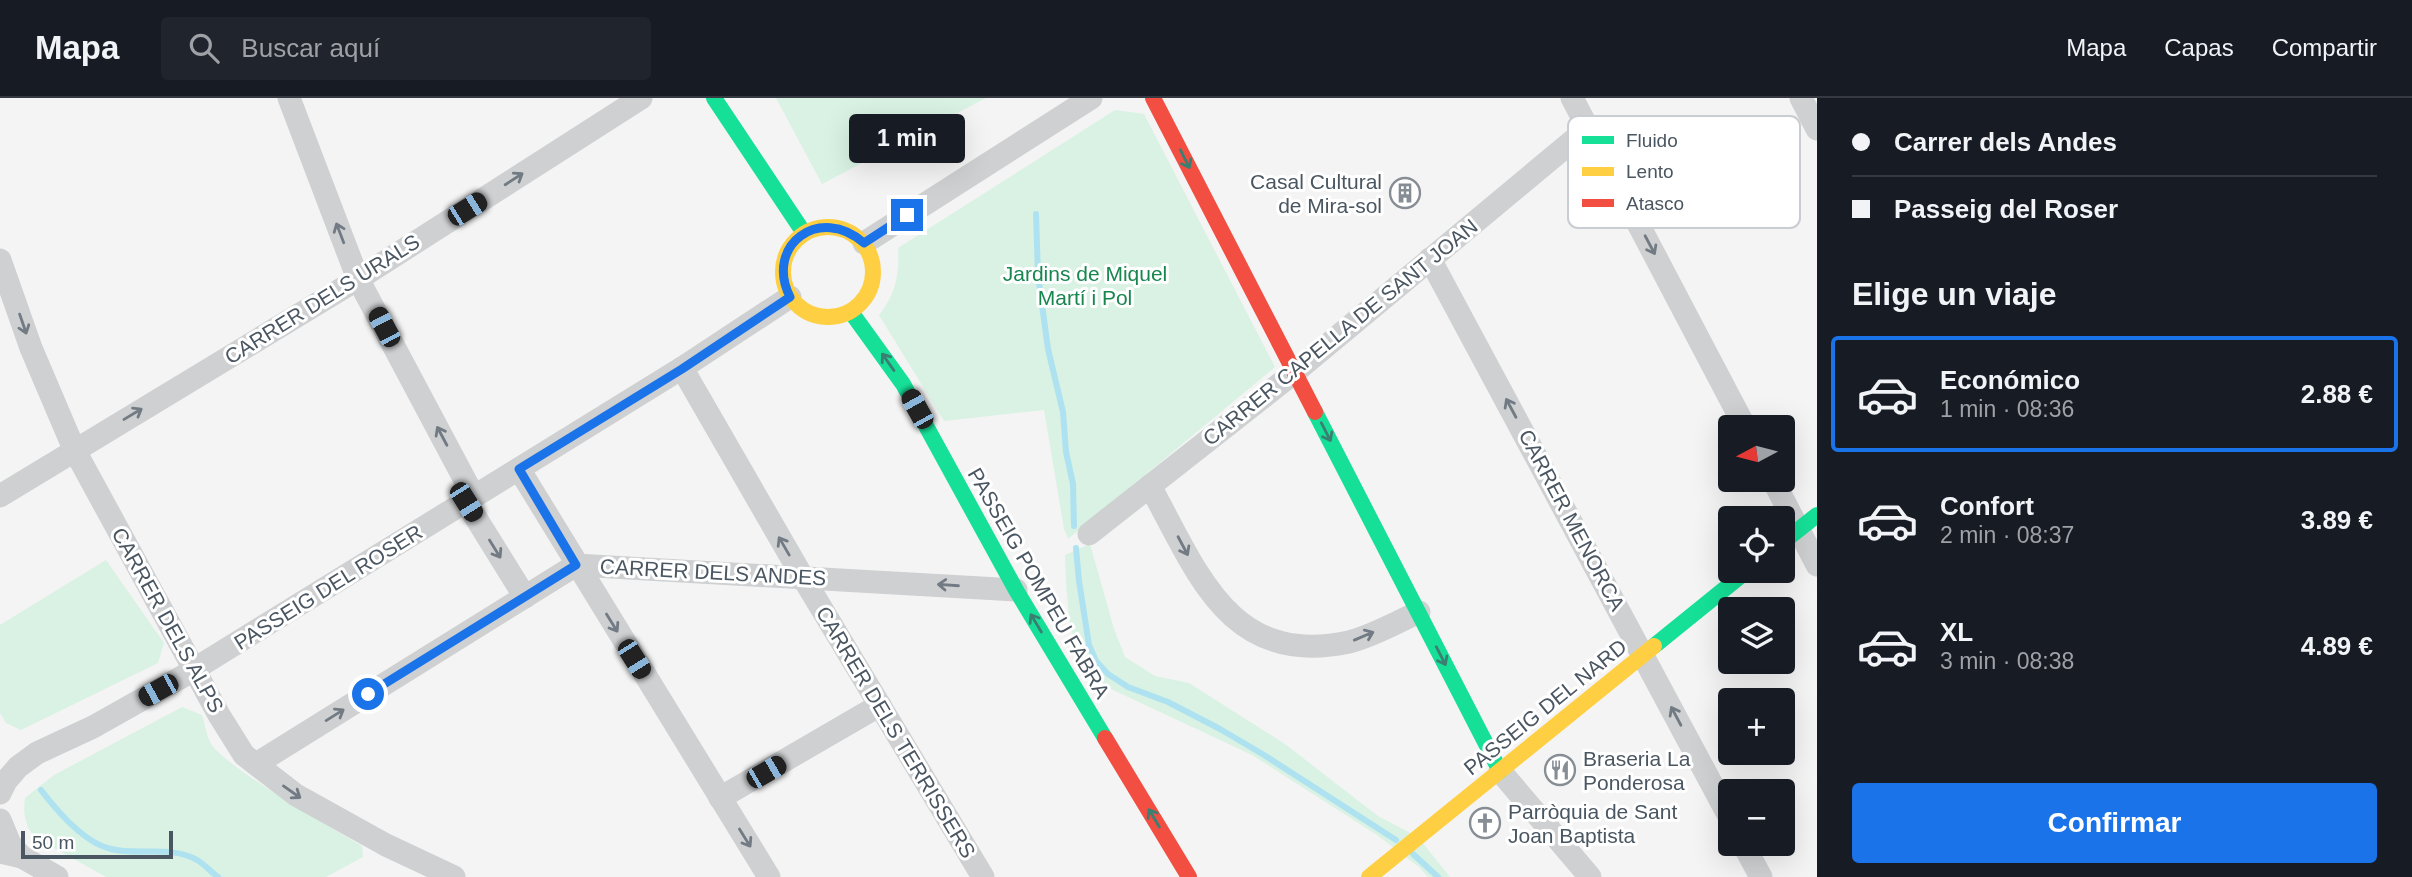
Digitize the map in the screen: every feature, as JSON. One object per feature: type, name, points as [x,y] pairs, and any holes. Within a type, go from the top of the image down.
[{"type":"street","points":[[289,98],[358,279],[470,499],[525,597]]},
{"type":"street","name":"CARRER DELS URALS","points":[[0,496],[358,279],[641,98]]},
{"type":"street","points":[[714,98],[804,233]]},
{"type":"street","points":[[864,243],[1091,98]]},
{"type":"street","points":[[1153,98],[1500,771],[1590,877]]},
{"type":"street","points":[[1573,98],[1582,116]]},
{"type":"street","points":[[1801,98],[1817,129]]},
{"type":"street","name":"CARRER CAPELLA DE SANT JOAN","points":[[1089,534],[1295,372],[1568,145]]},
{"type":"street","points":[[829,226],[842,228],[864,243],[871,254],[874,280],[862,303],[851,312],[824,317],[811,314],[790,297],[785,286],[784,262],[795,241],[804,233],[829,226]]},
{"type":"street","points":[[1641,228],[1739,415]]},
{"type":"street","name":"CARRER MENORCA","points":[[1430,259],[1718,795]]},
{"type":"street","name":"CARRER DELS ALPS","points":[[0,260],[31,348],[74,449],[219,715],[244,755],[296,795],[386,845],[454,877]]},
{"type":"street","name":"PASSEIG DEL ROSER","points":[[0,793],[18,767],[37,753],[93,727],[195,668],[682,369],[790,297]]},
{"type":"street","name":"PASSEIG POMPEU FABRA","points":[[851,312],[903,384],[1016,590],[1189,877]]},
{"type":"street","name":"CARRER DELS TERRISSERS","points":[[682,369],[802,576],[984,877]]},
{"type":"street","points":[[519,469],[769,877]]},
{"type":"street","points":[[1150,486],[1202,581],[1223,609],[1243,626],[1273,640],[1330,645],[1352,641],[1419,612]]},
{"type":"street","points":[[1795,533],[1817,515]]},
{"type":"street","points":[[1795,540],[1817,565]]},
{"type":"street","name":"CARRER DELS ANDES","points":[[256,764],[576,565],[1016,590]]},
{"type":"street","name":"PASSEIG DEL NARD","points":[[1369,877],[1732,583]]},
{"type":"street","points":[[720,798],[880,705]]},
{"type":"street","name":"PASSEIG DEL ROSER","points":[[0,757],[37,753]]},
{"type":"street","points":[[0,820],[10,844],[23,862],[57,877]]},
{"type":"street","points":[[1750,856],[1761,877]]},
{"type":"green space","points":[[776,98],[986,98],[822,184]]},
{"type":"green space","name":"Jardins de Miquel Martí i Pol","points":[[1115,110],[1144,114],[1275,367],[1068,539],[1064,529],[1044,410],[944,421],[879,315],[895,284],[898,248]]},
{"type":"green space","points":[[1090,544],[1114,629],[1125,657],[1155,676],[1189,683],[1285,744],[1378,816],[1418,837],[1450,877],[1428,877],[1377,835],[1252,755],[1111,689],[1091,675],[1079,659],[1071,631],[1065,555]]},
{"type":"green space","points":[[106,560],[164,643],[158,663],[21,730],[6,723],[0,713],[0,625]]},
{"type":"green space","points":[[182,707],[202,715],[207,736],[219,753],[256,781],[362,846],[363,857],[326,877],[106,877],[32,834],[26,820],[25,798],[54,775]]},
{"type":"waterway","points":[[1036,214],[1038,275],[1048,349],[1063,412],[1066,452],[1073,484],[1074,526]]},
{"type":"waterway","points":[[1076,548],[1089,645],[1096,661],[1108,674],[1128,687],[1168,702],[1220,729],[1396,840]]},
{"type":"waterway","points":[[41,790],[72,825],[101,846],[121,851],[176,853],[200,862],[218,877]]},
{"type":"waterway","points":[[1413,854],[1438,877]]},
{"type":"traffic: fast","points":[[714,98],[804,233]]},
{"type":"traffic: fast","points":[[851,312],[903,384],[1016,590],[1105,738]]},
{"type":"traffic: fast","points":[[1315,412],[1500,771]]},
{"type":"traffic: fast","points":[[1795,532],[1817,515]]},
{"type":"traffic: fast","points":[[1654,646],[1732,583]]},
{"type":"traffic: slow","points":[[819,227],[837,227],[853,234],[866,247],[873,263],[873,272],[873,281],[866,297],[853,310],[837,317],[819,317],[803,310],[790,297],[783,281],[783,263],[790,247],[803,234],[819,227]]},
{"type":"traffic: slow","points":[[1369,877],[1654,646]]},
{"type":"traffic: jam","points":[[1153,98],[1315,412]]},
{"type":"traffic: jam","points":[[1105,738],[1189,877]]},
{"type":"place","name":"Casal Cultural de Mira-sol","points":[[1405,193]]},
{"type":"place","name":"Braseria La Ponderosa","points":[[1560,770]]},
{"type":"place","name":"Parròquia de Sant Joan Baptista","points":[[1485,823]]},
{"type":"route","points":[[368,694],[576,565],[519,469],[682,369],[790,297],[785,286],[784,262],[788,251],[804,233],[829,226],[842,228],[864,243],[907,215]]}]
